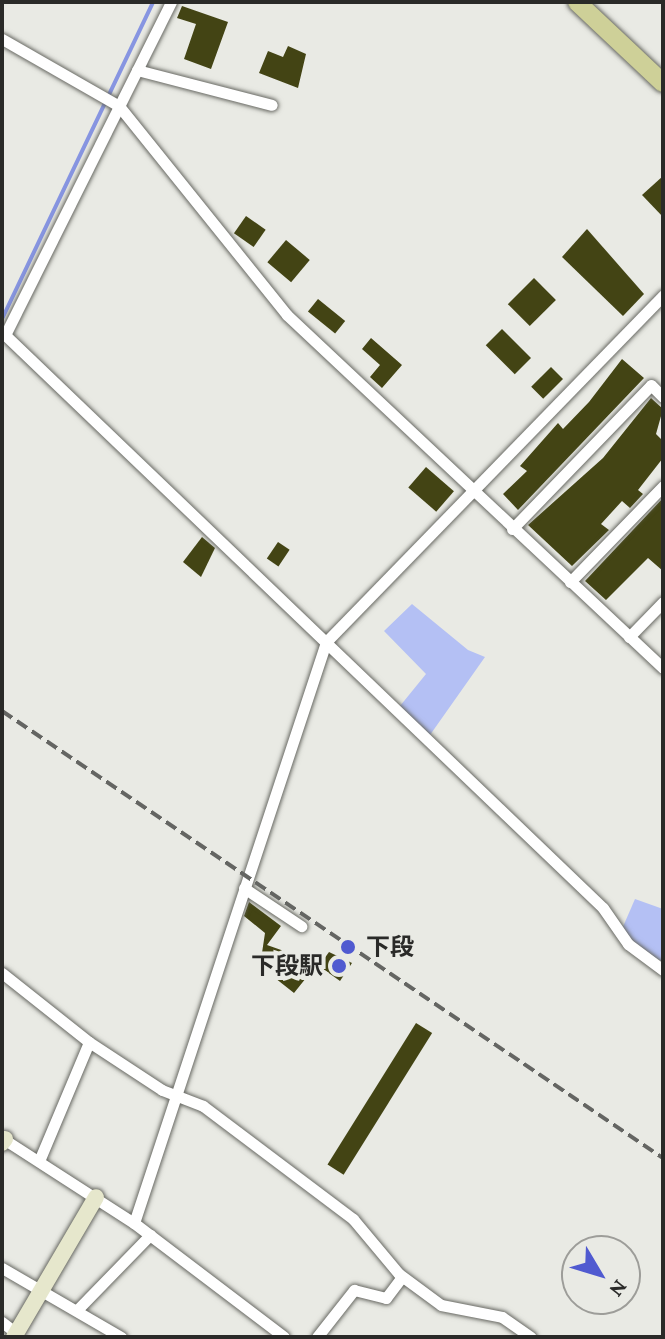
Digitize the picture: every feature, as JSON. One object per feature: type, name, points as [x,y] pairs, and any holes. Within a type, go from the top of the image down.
[{"type":"main road","points":[[577,2],[663,83]]},
{"type":"street","points":[[171,2],[3,333],[603,908],[628,944],[663,970]]},
{"type":"street","points":[[2,39],[119,106],[287,315],[663,668]]},
{"type":"street","points":[[137,70],[272,105]]},
{"type":"street","points":[[134,1223],[326,642],[470,490],[663,295]]},
{"type":"street","points":[[512,529],[651,385],[663,397]]},
{"type":"street","points":[[570,582],[663,486]]},
{"type":"street","points":[[629,637],[663,602]]},
{"type":"street","points":[[244,888],[301,926]]},
{"type":"street","points":[[2,973],[89,1042],[177,1095],[203,1106],[353,1219],[402,1277],[441,1305],[502,1317],[531,1337]]},
{"type":"street","points":[[39,1161],[89,1042]]},
{"type":"street","points":[[3,1140],[134,1223],[284,1337]]},
{"type":"street","points":[[2,1322],[15,1335],[96,1197]]},
{"type":"street","points":[[77,1310],[150,1235]]},
{"type":"street","points":[[2,1268],[121,1337]]},
{"type":"street","points":[[317,1337],[354,1290],[386,1298],[402,1277]]},
{"type":"shaded area","points":[[412,604],[468,650],[485,657],[430,735],[400,706],[426,674],[384,631]]},
{"type":"shaded area","points":[[635,899],[663,909],[663,962],[634,946],[622,929]]},
{"type":"building","points":[[182,6],[228,22],[211,69],[184,59],[196,24],[177,18]]},
{"type":"building","points":[[288,46],[306,54],[298,88],[259,73],[268,51],[283,57]]},
{"type":"building","points":[[663,176],[663,217],[642,195]]},
{"type":"building","points":[[246,216],[266,230],[254,247],[234,233]]},
{"type":"building","points":[[587,229],[644,294],[623,316],[562,257]]},
{"type":"building","points":[[286,240],[310,260],[291,282],[267,262]]},
{"type":"building","points":[[534,278],[556,300],[530,326],[508,304]]},
{"type":"building","points":[[318,299],[345,321],[335,333],[308,311]]},
{"type":"building","points":[[502,329],[531,358],[515,374],[486,345]]},
{"type":"building","points":[[371,338],[402,365],[382,388],[370,377],[380,365],[362,349]]},
{"type":"building","points":[[622,359],[644,378],[518,510],[503,494],[527,471],[520,466],[558,423],[563,429],[589,402]]},
{"type":"building","points":[[551,367],[563,379],[543,399],[531,387]]},
{"type":"building","points":[[651,398],[663,409],[656,434],[663,441],[663,458],[638,490],[643,494],[630,508],[622,501],[601,524],[609,530],[572,566],[528,525],[603,458]]},
{"type":"building","points":[[426,467],[454,491],[436,512],[408,487]]},
{"type":"building","points":[[663,498],[663,571],[648,558],[606,600],[585,581]]},
{"type":"building","points":[[202,537],[215,548],[201,577],[183,562]]},
{"type":"building","points":[[278,542],[290,550],[278,566],[267,559]]},
{"type":"building","points":[[249,902],[281,926],[267,945],[318,963],[294,993],[275,978],[281,970],[260,966],[265,933],[244,916]]},
{"type":"building","name":"下段駅","points":[[329,952],[352,963],[340,981],[319,966]]},
{"type":"building","points":[[416,1023],[432,1033],[344,1175],[328,1165]]},
{"type":"waterway","points":[[2,319],[153,2]]},
{"type":"railway","points":[[2,711],[663,1158]]},
{"type":"place","name":"下段","points":[[348,947]]},
{"type":"place","name":"下段駅","points":[[339,966]]}]
